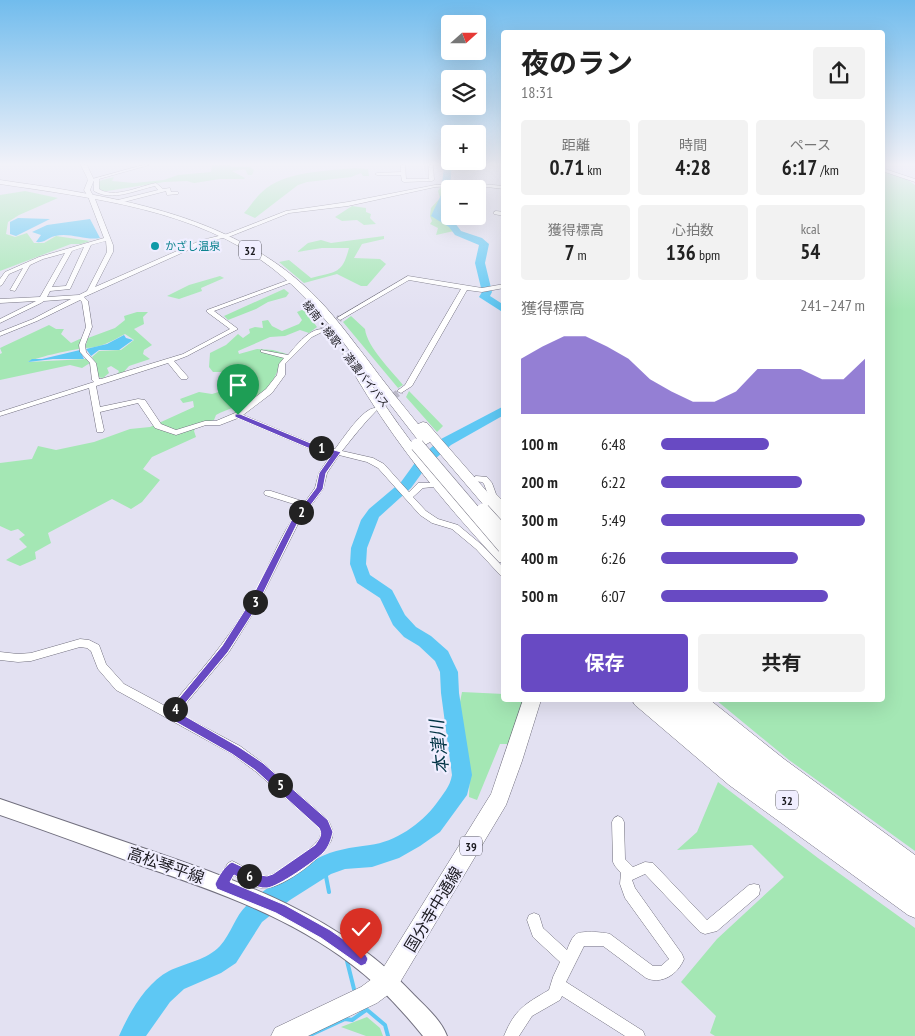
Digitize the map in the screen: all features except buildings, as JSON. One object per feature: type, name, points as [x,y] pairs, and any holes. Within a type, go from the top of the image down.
[{"type":"highway","points":[[421,443],[452,462]]},
{"type":"main road","name":"綾南・綾歌・満濃バイパス","points":[[152,213],[220,237]]},
{"type":"main road","name":"綾南・綾歌・満濃バイパス","points":[[166,213],[220,237],[289,281],[352,352]]},
{"type":"main road","points":[[352,352],[364,383],[501,530]]},
{"type":"main road","points":[[352,352],[501,544]]},
{"type":"main road","points":[[421,443],[431,481],[501,555]]},
{"type":"main road","points":[[452,462],[501,514]]},
{"type":"main road","name":"国分寺中通線","points":[[283,1036],[369,995],[388,981],[433,910],[498,799],[513,762],[531,702]]},
{"type":"main road","points":[[643,702],[736,779],[915,908]]},
{"type":"main road","name":"32","points":[[665,702],[742,767],[915,895]]},
{"type":"main road","name":"32","points":[[682,702],[750,757],[915,878]]},
{"type":"main road","points":[[700,702],[816,795],[915,867]]},
{"type":"main road","name":"高松琴平線","points":[[0,807],[221,884],[281,909],[348,949],[388,981],[437,1036]]},
{"type":"street","points":[[90,292],[110,254],[110,245],[96,213]]},
{"type":"street","points":[[0,334],[35,320],[80,296],[220,237],[286,213]]},
{"type":"street","points":[[0,284],[7,273],[28,264],[106,239]]},
{"type":"street","points":[[48,289],[68,288],[89,244]]},
{"type":"street","points":[[0,320],[39,302],[43,298],[70,249]]},
{"type":"street","points":[[0,288],[13,289],[28,264]]},
{"type":"street","points":[[340,318],[408,278],[482,290],[501,287]]},
{"type":"street","points":[[0,414],[185,355],[235,329],[209,311],[289,281]]},
{"type":"street","points":[[402,391],[408,386],[465,288]]},
{"type":"street","points":[[0,302],[80,296],[85,301],[88,327],[82,345],[83,352],[93,363],[96,380],[104,382]]},
{"type":"street","points":[[97,410],[138,401],[142,402],[158,426],[176,433],[204,423],[217,423],[238,415],[269,391],[281,375],[282,364],[310,336],[322,330]]},
{"type":"street","points":[[264,351],[290,357]]},
{"type":"street","points":[[170,360],[184,377]]},
{"type":"street","points":[[92,386],[100,430]]},
{"type":"street","points":[[171,714],[225,649],[252,607],[295,521],[319,489],[322,473],[366,416],[373,410]]},
{"type":"street","points":[[238,415],[311,446],[370,460],[381,466],[423,513],[435,521],[455,527],[479,547],[501,571]]},
{"type":"street","points":[[476,479],[484,479],[488,483],[501,512]]},
{"type":"street","points":[[406,496],[421,485],[431,481]]},
{"type":"street","points":[[268,493],[305,506]]},
{"type":"street","points":[[0,656],[31,657],[80,643],[89,644],[95,648],[102,666],[120,687],[236,750],[259,767],[324,824],[327,832],[325,841],[319,849],[276,879],[267,882],[259,881],[232,868],[221,884]]},
{"type":"street","points":[[618,822],[619,862],[630,873]]},
{"type":"street","points":[[511,1036],[527,1011],[553,998],[559,986],[560,977],[580,938],[605,939],[651,973],[658,974],[670,969],[676,960],[630,894],[626,884],[626,876],[630,873],[648,868],[706,927],[712,926],[754,890]]},
{"type":"street","points":[[534,920],[538,932],[569,961]]},
{"type":"street","points":[[559,986],[638,1036]]},
{"type":"green space","points":[[0,213],[23,213],[8,222],[6,234],[15,237],[27,233],[34,243],[44,243],[56,236],[90,241],[81,244],[71,244],[0,271]]},
{"type":"green space","points":[[245,213],[261,213],[255,218]]},
{"type":"green space","points":[[341,213],[369,213],[371,214],[370,218],[376,224],[364,225],[357,220],[342,221],[335,217]]},
{"type":"green space","points":[[430,213],[436,213],[435,216],[441,220],[441,225],[450,225],[454,231],[436,235],[438,228],[430,224],[432,221]]},
{"type":"green space","points":[[885,213],[915,213],[915,851],[789,760],[718,702],[885,702]]},
{"type":"green space","points":[[384,236],[384,239],[362,244],[354,258],[380,259],[386,264],[367,286],[361,286],[337,274],[304,283],[279,262],[289,260],[311,278],[332,273],[337,271],[344,263],[349,248],[322,248],[297,252],[308,243],[321,240],[331,243]]},
{"type":"green space","points":[[220,276],[224,278],[201,288],[202,291],[179,299],[167,296],[189,285]]},
{"type":"green space","points":[[284,289],[289,293],[286,297],[268,302],[228,320],[224,316]]},
{"type":"green space","points":[[304,309],[317,327],[309,333],[300,330],[285,336],[270,337],[238,351],[239,354],[257,349],[273,350],[287,354],[271,384],[263,394],[216,415],[214,420],[197,424],[194,431],[196,437],[152,457],[143,469],[160,480],[142,502],[131,509],[112,499],[48,533],[51,543],[35,552],[36,559],[20,566],[6,560],[27,547],[19,539],[25,535],[18,529],[11,531],[0,526],[0,463],[32,459],[38,446],[56,450],[94,442],[130,429],[150,427],[194,407],[193,401],[183,403],[180,399],[199,392],[212,394],[235,387],[241,376],[237,372],[213,372],[209,367],[210,353],[226,345],[238,334],[243,338],[250,333],[249,329],[255,327],[263,328],[262,321],[268,320],[272,326],[282,331],[299,324],[302,320],[297,312]]},
{"type":"green space","points":[[137,312],[148,312],[143,317],[144,324],[134,329],[152,345],[144,350],[143,354],[150,359],[129,366],[122,374],[117,375],[119,371],[111,366],[107,368],[109,373],[103,378],[97,377],[95,362],[92,357],[99,351],[121,350],[134,340],[125,334],[111,342],[85,348],[88,338],[115,328],[125,320],[124,316]]},
{"type":"green space","points":[[351,316],[365,329],[375,351],[403,385],[398,388],[343,322]]},
{"type":"green space","points":[[49,325],[56,329],[64,329],[61,334],[71,343],[82,338],[79,349],[52,354],[28,362],[86,359],[90,363],[82,368],[70,365],[0,380],[0,354],[2,353],[0,348]]},
{"type":"green space","points":[[409,391],[443,426],[437,432],[406,397]]},
{"type":"green space","points":[[462,692],[501,694],[501,702],[523,702],[510,744],[500,744],[477,800],[469,797],[470,772],[458,712]]},
{"type":"green space","points":[[718,782],[818,858],[915,928],[915,1036],[715,1036],[710,1033],[716,1016],[681,982],[717,939],[784,877],[752,845],[677,850],[697,832]]},
{"type":"green space","points":[[367,1017],[380,1028],[383,1036],[366,1036],[341,1027]]},
{"type":"water","points":[[18,218],[50,219],[16,236],[10,234],[10,222]]},
{"type":"water","points":[[90,219],[100,238],[61,235],[42,242],[36,242],[41,235],[32,232],[47,225]]},
{"type":"water","points":[[124,335],[126,338],[133,340],[119,350],[99,350],[91,356],[86,349],[107,344]]},
{"type":"water","points":[[80,350],[84,359],[53,359],[28,362],[32,359],[42,359]]},
{"type":"waterway","name":"本津川","points":[[437,213],[436,216],[452,225],[458,233],[479,240],[484,244],[480,263],[487,292],[484,297],[501,308]]},
{"type":"waterway","name":"本津川","points":[[132,1036],[143,1016],[161,993],[176,980],[213,965],[228,955],[254,914],[282,892],[324,866],[345,858],[372,856],[391,850],[412,839],[433,825],[460,788],[462,775],[450,693],[449,672],[442,656],[425,641],[410,632],[399,620],[386,594],[363,579],[358,564],[359,548],[369,520],[374,513],[406,485],[422,463],[446,442],[501,412]]},
{"type":"waterway","points":[[324,866],[329,892]]},
{"type":"waterway","points":[[347,961],[354,989]]},
{"type":"waterway","points":[[366,1009],[385,1025],[388,1036]]},
{"type":"waterway","points":[[308,1036],[345,1019],[352,1020],[366,1010]]},
{"type":"tunnel","points":[[322,330],[340,318]]},
{"type":"tunnel","points":[[384,403],[401,391]]},
{"type":"tunnel","points":[[376,409],[386,402]]},
{"type":"place","name":"かざし温泉","points":[[155,246]]},
{"type":"route","points":[[238,415],[311,446],[337,452],[322,473],[319,489],[295,521],[252,607],[225,649],[171,714],[236,750],[259,767],[324,824],[327,832],[325,841],[319,849],[276,879],[267,882],[259,881],[232,868],[221,884],[281,909],[325,934],[361,959]]}]
